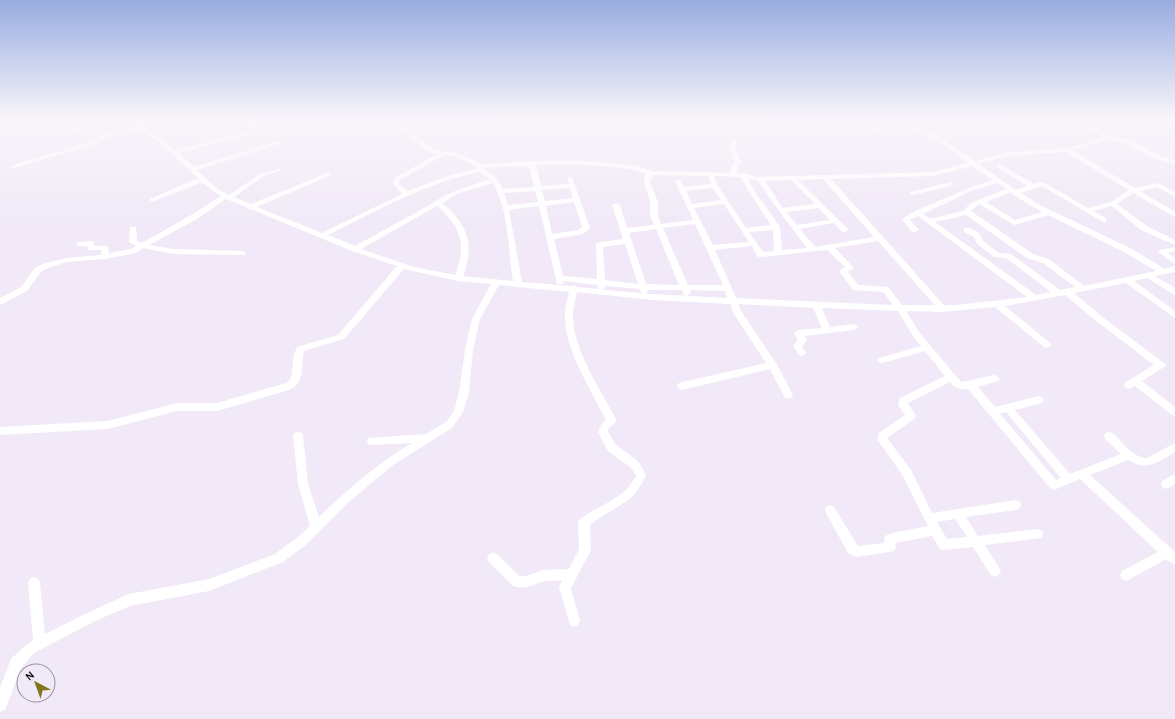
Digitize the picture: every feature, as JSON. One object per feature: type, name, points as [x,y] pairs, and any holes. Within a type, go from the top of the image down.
[{"type":"street","points":[[12,167],[57,154]]},
{"type":"street","points":[[174,154],[202,179],[228,197],[354,249],[402,266],[458,278],[574,288],[728,288]]},
{"type":"street","points":[[192,170],[244,154]]},
{"type":"street","points":[[407,195],[396,184],[397,180],[442,154],[456,154],[481,168],[495,180],[500,191],[512,238],[518,284]]},
{"type":"street","points":[[734,154],[738,163],[734,167],[735,174]]},
{"type":"street","points":[[959,154],[1046,213],[1127,250],[1164,272]]},
{"type":"street","points":[[323,235],[407,195],[452,176],[481,168],[514,166],[532,163],[598,164],[638,168],[650,173],[735,174],[760,179],[793,179],[824,176],[862,177],[937,173],[1013,154]]},
{"type":"street","points":[[1073,154],[1175,215]]},
{"type":"street","points":[[1150,154],[1167,162],[1174,162]]},
{"type":"street","points":[[532,163],[561,287]]},
{"type":"street","points":[[999,166],[1033,186]]},
{"type":"street","points":[[0,302],[22,290],[38,270],[50,264],[66,260],[105,257],[134,251],[228,197],[262,175],[278,170]]},
{"type":"street","points":[[915,230],[906,220],[963,192],[1009,172]]},
{"type":"street","points":[[650,173],[647,182],[654,202],[654,216],[689,299]]},
{"type":"street","points":[[937,173],[963,192]]},
{"type":"street","points":[[251,207],[329,174]]},
{"type":"street","points":[[710,174],[715,186],[761,255],[813,250],[879,238]]},
{"type":"street","points":[[744,175],[750,189],[776,227],[778,253]]},
{"type":"street","points":[[824,176],[943,309]]},
{"type":"street","points":[[550,237],[580,232],[586,228],[570,178]]},
{"type":"street","points":[[152,200],[202,179]]},
{"type":"street","points":[[760,179],[795,228],[813,250]]},
{"type":"street","points":[[793,179],[845,230]]},
{"type":"street","points":[[354,249],[436,202],[468,188],[495,180]]},
{"type":"street","points":[[678,181],[710,248],[728,288],[732,301],[743,323],[772,365],[788,395]]},
{"type":"street","points":[[913,193],[951,184]]},
{"type":"street","points":[[929,221],[967,212],[973,204],[981,200],[1039,184],[1045,185],[1103,220]]},
{"type":"street","points":[[1087,210],[1113,204],[1124,195],[1134,190],[1157,184],[1175,195]]},
{"type":"street","points":[[500,191],[572,186]]},
{"type":"street","points":[[682,189],[715,186]]},
{"type":"street","points":[[505,208],[577,200]]},
{"type":"street","points":[[981,200],[984,204],[1014,223],[1046,213]]},
{"type":"street","points":[[436,202],[448,212],[463,231],[465,237],[465,260],[458,278]]},
{"type":"street","points":[[689,206],[726,202]]},
{"type":"street","points":[[1113,204],[1144,228],[1175,243]]},
{"type":"street","points":[[616,205],[645,296]]},
{"type":"street","points":[[782,210],[819,206]]},
{"type":"street","points":[[967,212],[1030,256],[1046,261],[1083,289]]},
{"type":"street","points":[[918,213],[1034,298]]},
{"type":"street","points":[[625,231],[697,222]]},
{"type":"street","points":[[795,228],[836,222]]},
{"type":"street","points":[[744,230],[776,227]]},
{"type":"street","points":[[133,229],[133,241],[144,246],[177,253],[211,251],[242,253]]},
{"type":"street","points":[[967,230],[977,236],[980,242],[997,255],[1008,256],[1062,292],[1162,365],[1132,383],[1175,412]]},
{"type":"street","points":[[601,287],[599,245],[628,241]]},
{"type":"street","points":[[80,244],[90,243],[91,248],[106,249],[105,257]]},
{"type":"street","points":[[710,248],[753,244]]},
{"type":"street","points":[[829,247],[850,268],[843,271],[856,288],[883,288],[901,309],[913,330],[961,386],[995,379]]},
{"type":"street","points":[[1175,249],[1162,252],[1175,262]]},
{"type":"street","points":[[0,431],[108,425],[176,407],[217,407],[289,386],[293,384],[296,379],[300,349],[341,337],[402,266]]},
{"type":"street","points":[[559,278],[645,296],[901,309],[943,309],[998,304],[1034,298],[1149,276],[1175,269]]},
{"type":"street","points":[[1149,276],[1175,292]]},
{"type":"street","points":[[1128,280],[1175,316]]},
{"type":"street","points":[[0,705],[16,664],[30,649],[129,600],[209,585],[262,565],[287,553],[346,498],[389,462],[449,425],[458,412],[466,382],[469,350],[474,326],[481,308],[496,282]]},
{"type":"street","points":[[574,288],[569,314],[570,324],[575,343],[587,372],[612,421],[605,426],[603,432],[612,448],[630,461],[641,475],[636,485],[619,502],[584,523],[585,550],[570,574],[565,587],[565,593],[574,621]]},
{"type":"street","points":[[998,304],[1047,345]]},
{"type":"street","points":[[816,305],[827,330]]},
{"type":"street","points":[[802,353],[797,346],[803,340],[798,333],[854,327]]},
{"type":"street","points":[[882,360],[928,347]]},
{"type":"street","points":[[682,386],[772,365]]},
{"type":"street","points":[[952,377],[903,401],[903,405],[912,416],[882,437],[902,465],[941,542],[945,546],[1037,534]]},
{"type":"street","points":[[970,384],[1052,484],[1056,486],[1129,455]]},
{"type":"street","points":[[992,412],[1039,400]]},
{"type":"street","points":[[1008,408],[1069,480]]},
{"type":"street","points":[[298,436],[303,484],[316,527]]},
{"type":"street","points":[[1109,436],[1129,455],[1138,461],[1145,462],[1175,447]]},
{"type":"street","points":[[372,441],[428,438]]},
{"type":"street","points":[[1083,475],[1171,557],[1126,575]]},
{"type":"street","points":[[929,518],[1016,505]]},
{"type":"street","points":[[830,510],[852,549],[856,552],[890,547],[889,540],[892,538],[935,530]]},
{"type":"street","points":[[958,514],[996,571]]},
{"type":"street","points":[[493,558],[517,582],[526,582],[543,576],[570,574]]},
{"type":"street","points":[[34,583],[40,644]]}]
